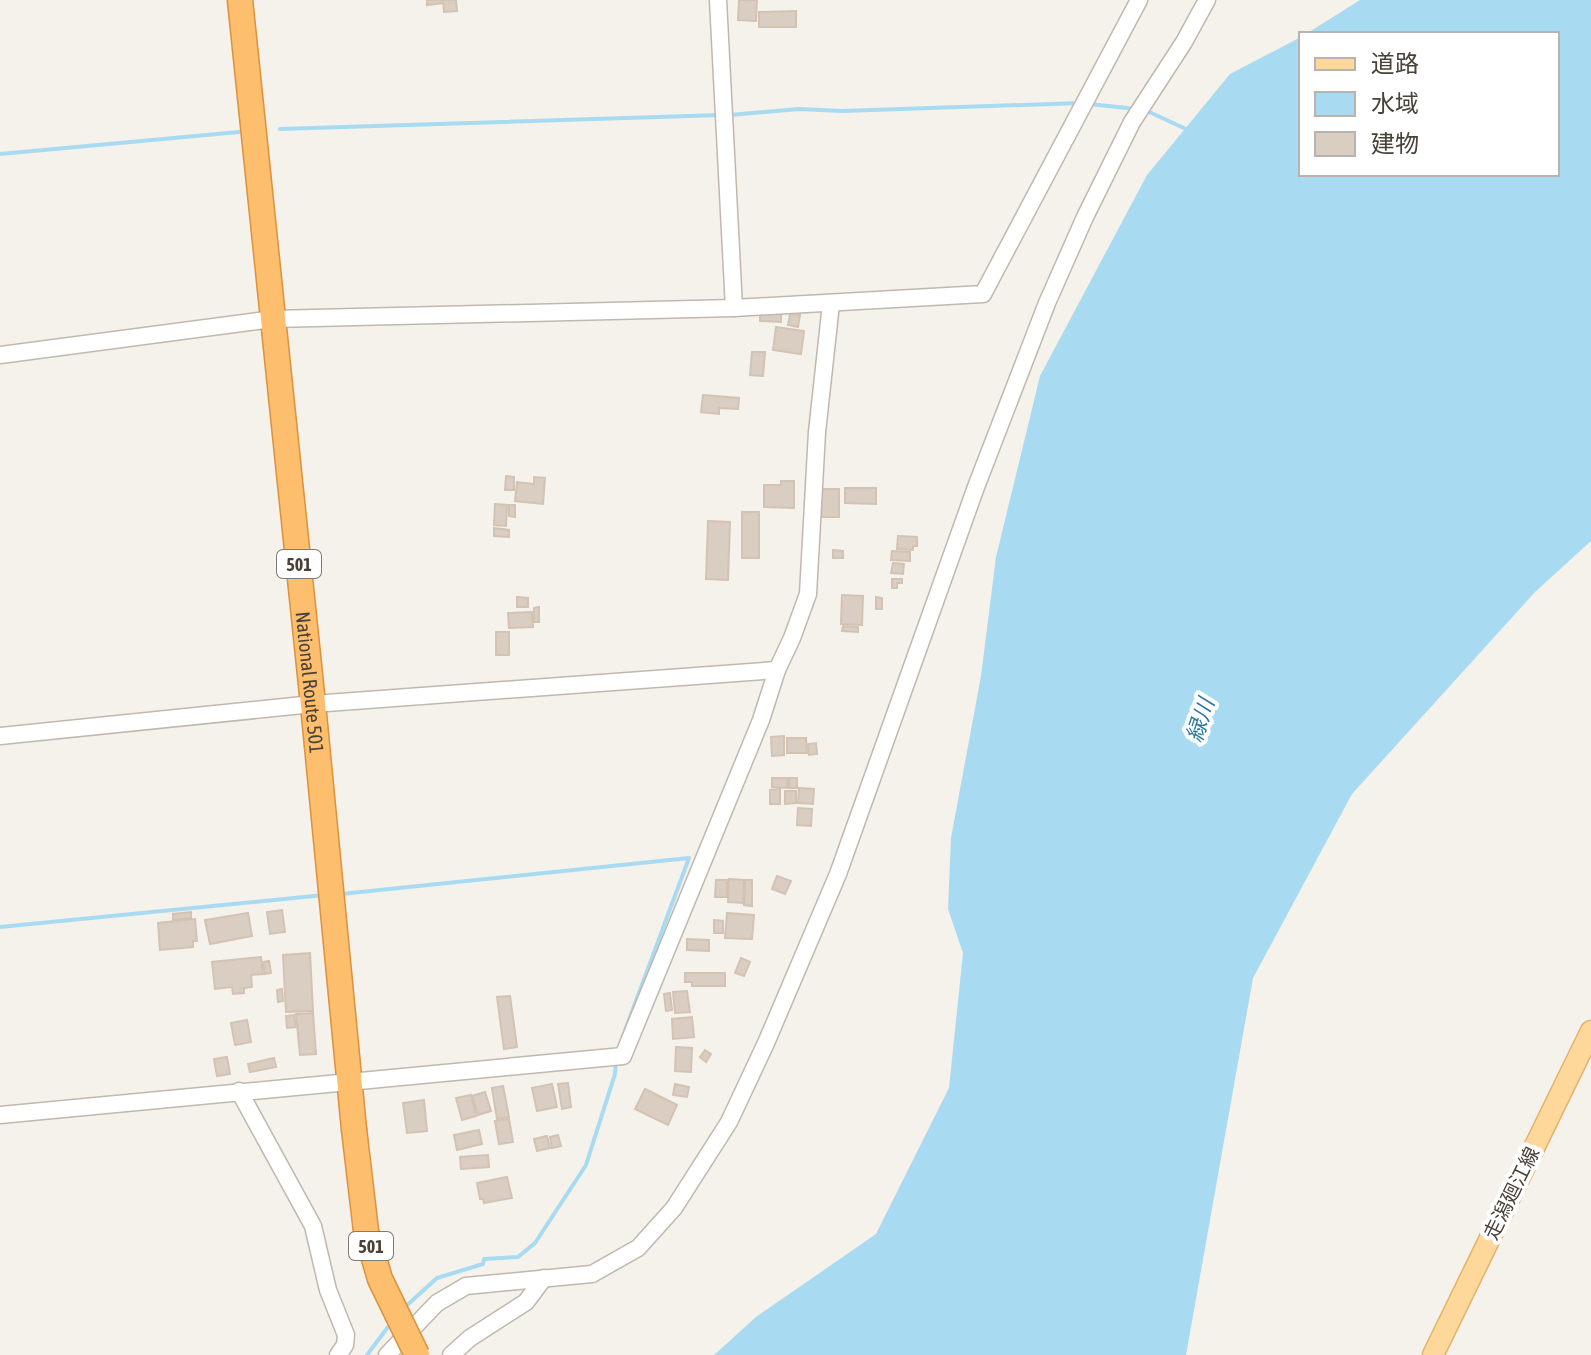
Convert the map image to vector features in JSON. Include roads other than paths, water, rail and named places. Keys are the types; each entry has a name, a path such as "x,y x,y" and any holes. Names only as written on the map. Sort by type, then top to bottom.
{"highway":[{"name":"National Route 501","path":"240,0 313,704 348,1082 366,1231 380,1279 417,1355"}],"main road":[{"name":"走潟廻江線","path":"1433,1355 1591,1031"}],"street":[{"path":"718,0 734,308"},
{"path":"0,355 273,319 734,308 983,294 1139,0"},
{"path":"387,1355 437,1303 466,1286 592,1274 638,1248 674,1208 729,1122 838,874 976,487 1047,303 1132,122 1184,42 1207,0"},
{"path":"0,1115 623,1056 761,720 777,670 808,594 817,432 831,304"},
{"path":"0,736 313,704 777,670"},
{"path":"239,1091 313,1226 328,1290 346,1335 345,1345 338,1355"},
{"path":"451,1355 470,1338 526,1302 544,1278"}],"water":[{"name":"緑川","path":"1360,0 1591,0 1591,541 1535,592 1352,794 1253,978 1186,1355 714,1355 756,1317 876,1234 949,1088 963,953 948,909 951,838 981,676 996,557 1040,376 1147,175 1230,74 1299,38 1299,176 1559,176 1559,32 1309,32"}],"waterway":[{"path":"730,115 799,109 842,111 1081,103"},
{"path":"1089,104 1136,109"},
{"path":"1145,110 1188,130"},
{"path":"280,129 721,115"},
{"path":"0,154 239,132"},
{"path":"341,894 689,858 623,1036"},
{"path":"0,927 324,895"},
{"path":"405,1307 437,1278 483,1264 484,1259 518,1257 535,1243 586,1165 615,1074 616,1060"},
{"path":"367,1355 391,1323"}]}
